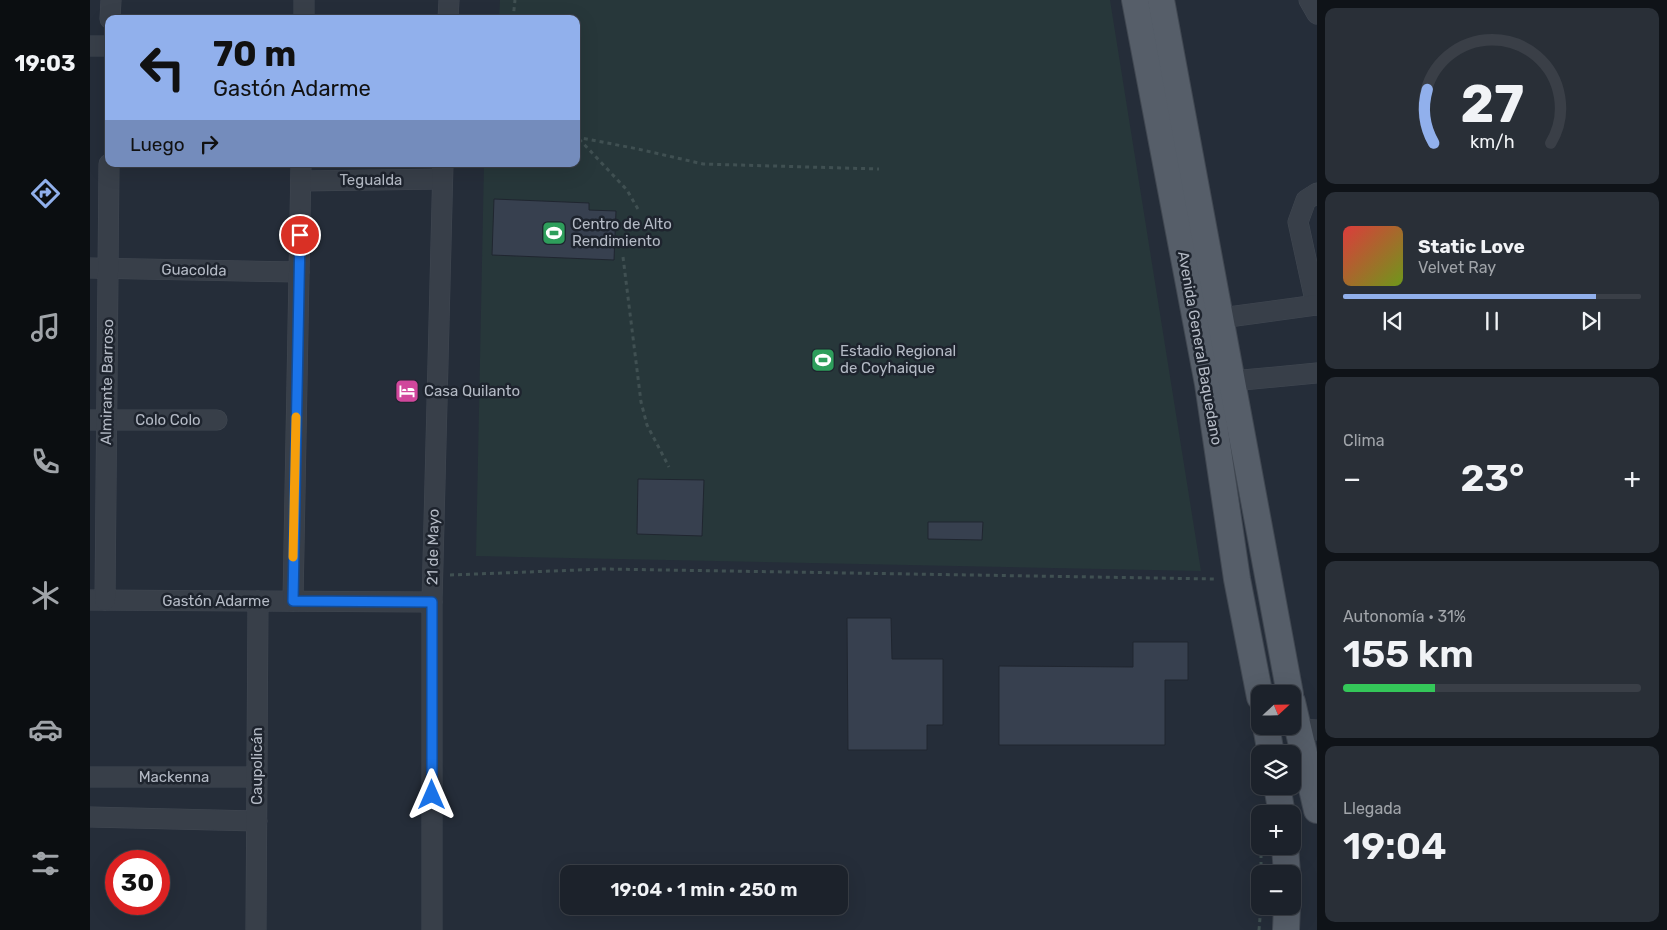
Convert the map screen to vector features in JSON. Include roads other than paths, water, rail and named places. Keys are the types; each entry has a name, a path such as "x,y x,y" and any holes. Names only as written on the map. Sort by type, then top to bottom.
{"main road":[{"name":"Avenida General Baquedano","path":"1135,0 1208,384 1237,579 1258,685"},
{"name":"Avenida General Baquedano","path":"1161,0 1288,685"},
{"path":"1301,718 1308,730 1317,810"},
{"path":"1286,930 1287,915"}],"street":[{"path":"110,15 111,0"},
{"path":"304,0 304,15"},
{"path":"448,15 449,0"},
{"path":"1309,0 1317,14"},
{"path":"90,46 105,46"},
{"name":"Almirante Barroso","path":"97,600 99,268 109,167"},
{"path":"293,601 301,172"},
{"name":"Tegualda","path":"301,172 443,172"},
{"name":"21 de Mayo","path":"432,930 432,576 443,172"},
{"path":"1221,318 1317,305 1298,222 1306,200 1317,193"},
{"name":"Guacolda","path":"99,268 299,272"},
{"path":"1232,382 1317,373"},
{"name":"Colo Colo","path":"98,420 217,420"},
{"name":"Gastón Adarme","path":"97,600 432,602"},
{"name":"Caupolicán","path":"256,930 258,601"},
{"name":"Mackenna","path":"90,777 257,777"},
{"path":"90,817 257,821"}],"place":[{"name":"Centro de Alto Rendimiento","path":"554,233"},
{"name":"Estadio Regional de Coyhaique","path":"823,360"},
{"name":"Casa Quilanto","path":"407,391"}]}
